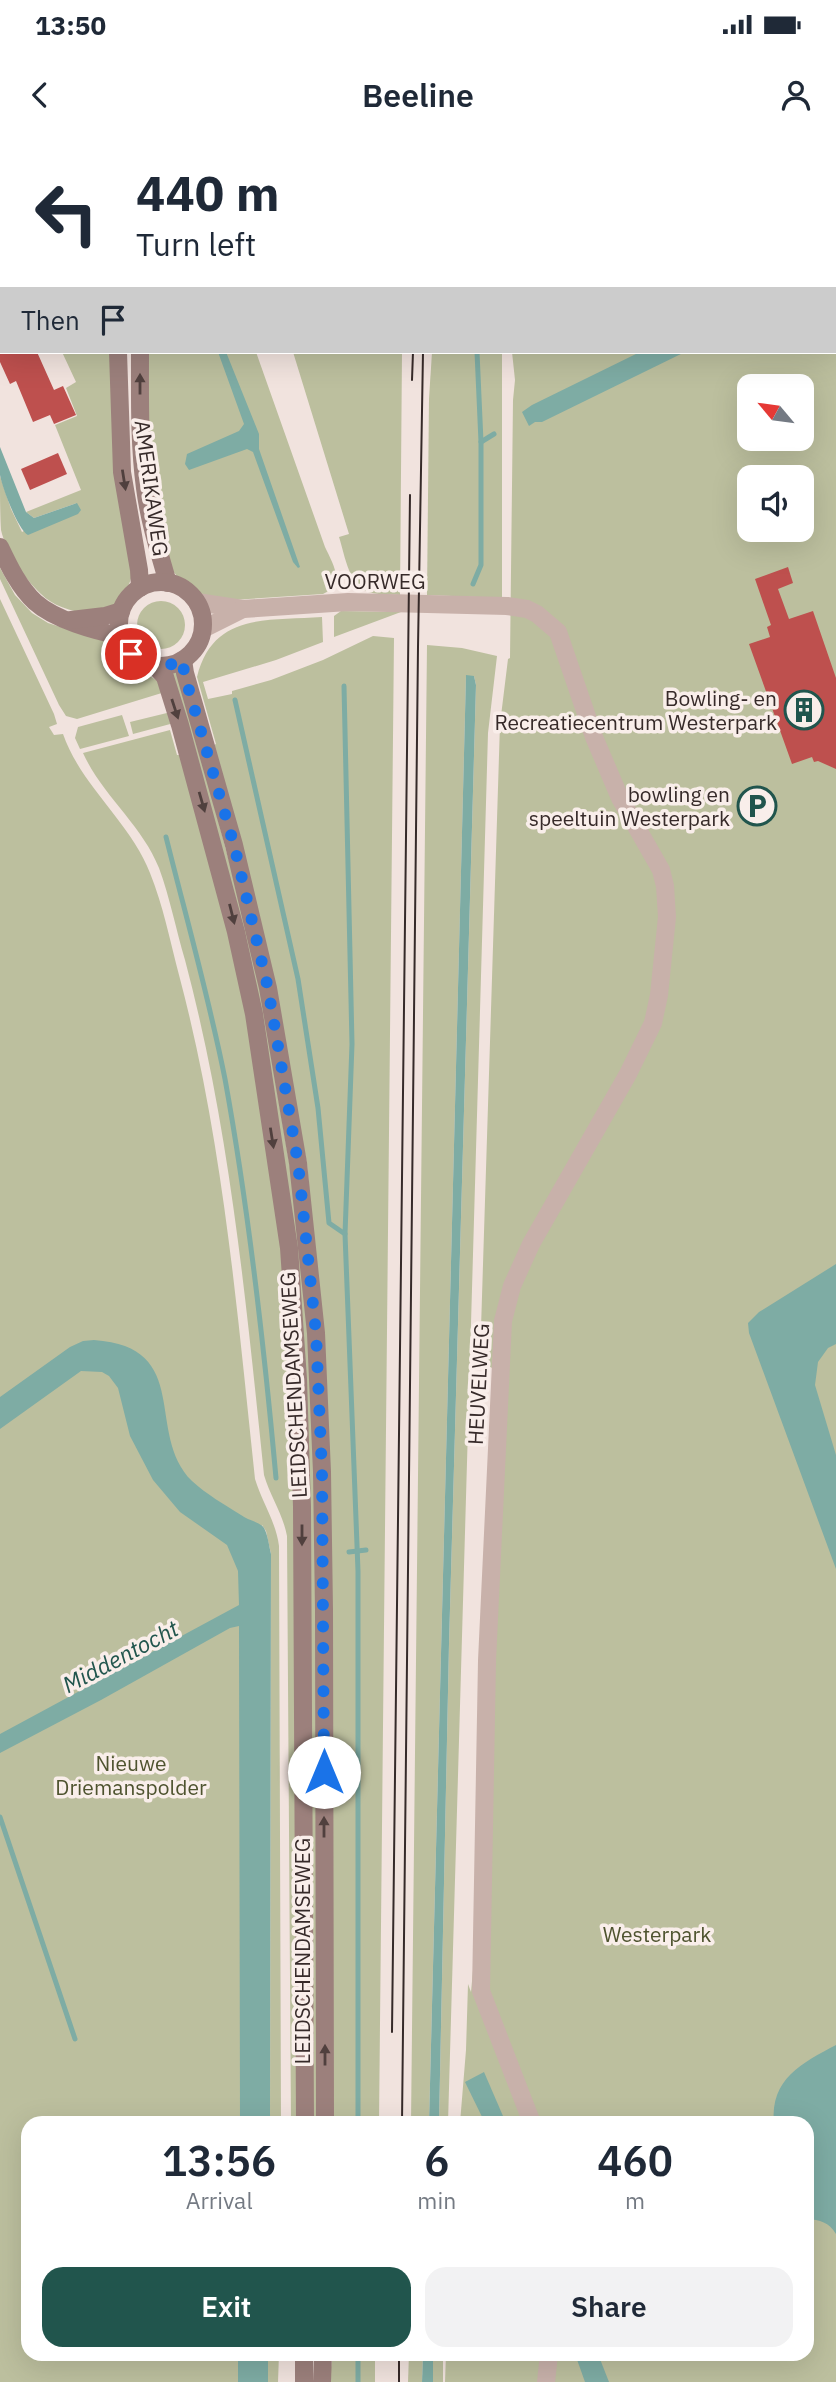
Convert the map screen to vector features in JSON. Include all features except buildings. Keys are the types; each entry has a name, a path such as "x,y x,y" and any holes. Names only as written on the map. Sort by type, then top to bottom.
{"main road":[{"name":"AMERIKAWEG","path":"118,354 122,472 140,588"},
{"name":"AMERIKAWEG","path":"140,354 139,417 145,488 157,547 168,583"},
{"path":"0,547 24,591 37,604 91,630 121,636"},
{"path":"153,583 168,583 184,590 197,602 203,620 202,629 197,646 183,660 155,666 136,658 127,649 119,624 121,611 128,598 140,588 153,583"},
{"path":"71,621 121,611"},
{"name":"LEIDSCHENDAMSEWEG","path":"183,660 184,673 234,845 268,988 298,1163 316,1333 324,1610 325,2116"},
{"name":"LEIDSCHENDAMSEWEG","path":"155,666 165,677 180,724 236,932 254,1014 289,1248 298,1379 302,1507 305,2116"},
{"path":"304,2361 304,2382"},
{"path":"322,2382 323,2361"}],"street":[{"name":"VOORWEG","path":"197,602 243,609 348,602 507,606"},
{"name":"HEUVELWEG","path":"507,606 527,609 537,614 558,632 599,749 620,798 661,870 667,917 659,995 653,1023 628,1074 531,1244 512,1286 503,1321 487,1661 481,1991 529,2116"},
{"name":"VOORWEG","path":"202,629 243,609"},
{"path":"546,2382 548,2361"}],"green space":[{"path":"63,354 114,354 133,571 120,600 103,611 94,612 65,608 41,594 17,565 1,530 0,476 22,532 77,503 34,518 26,512 81,490 55,425 77,416 66,388 76,382"},
{"path":"145,354 257,354 334,567 334,585 323,594 217,601 202,596 171,569 159,537 146,440"},
{"path":"294,354 402,354 400,595 375,594 358,585 349,570 339,537 349,534"},
{"path":"432,354 502,354 502,598 427,595"},
{"name":"Westerpark","path":"512,354 836,354 836,2382 445,2382 446,2361 814,2361 814,2116 461,2116 468,1984 471,1992 488,1810 496,1321 492,1368 480,1360 500,724 510,658 515,380"},
{"path":"0,568 15,595 32,613 48,623 107,642 129,662 156,680 165,692 77,719 66,716 0,579"},
{"name":"Nieuwe Driemanspolder","path":"0,599 54,714 57,724 49,727 54,735 63,734 82,771 131,838 150,873 163,910 207,1100 235,1289 255,1479 279,1546 281,2116 270,2116 271,1554 262,1525 262,2116 21,2116 21,2361 261,2361 261,2382 0,2382"},
{"path":"161,601 178,608 185,625 178,642 161,649 144,642 137,625 144,608"},
{"path":"341,611 401,612 334,637 334,616"},
{"path":"322,617 323,642 276,660 203,682 208,699 232,694 232,691 271,680 323,660 373,636 394,638 379,2116 330,2116 323,1355 307,1164 269,968 212,746 216,744 197,677 205,656 216,641 245,624"},
{"path":"427,645 462,648 497,656 488,733 448,2116 439,2116 449,1644 476,685 474,676 466,676 429,2116 411,2116"},
{"path":"178,671 254,954 299,1221 309,1326 316,1519 320,2116 312,2116 290,1214 170,673"},
{"path":"171,712 174,723 133,734 130,722"},
{"path":"122,715 129,736 80,749 75,738 78,727"},
{"path":"170,730 177,755 182,755 224,908 262,1094 281,1232 292,1362 301,2116 291,2116 287,1536 264,1475 235,1216 214,1087 185,960 163,879 152,852 100,783 83,753"},
{"path":"268,2361 279,2361 278,2382 268,2382"},
{"path":"332,2361 375,2361 375,2382 329,2382"},
{"path":"409,2361 423,2361 422,2382 408,2382"},
{"path":"433,2361 443,2361 443,2382 433,2382"}],"water":[{"path":"219,354 227,354 259,434 259,449 300,567 298,568 293,562 253,452 247,449 189,470 185,464 187,454 239,431 244,424"},
{"path":"636,354 681,354 529,426 522,412"},
{"path":"0,447 26,512 34,518 77,503 81,510 78,514 28,535 15,517 4,489 0,475"},
{"path":"466,675 474,676 476,685 449,1644 439,2116 429,2116"},
{"path":"836,1264 836,1344 828,1348 818,1362 815,1385 836,1455 836,1569 749,1333 748,1323 759,1312"},
{"path":"94,1340 125,1346 145,1358 156,1375 170,1440 178,1461 192,1481 203,1490 262,1526 268,1541 271,1554 270,2116 240,2116 239,1626 230,1628 0,1753 0,1734 239,1605 238,1571 227,1545 180,1512 153,1480 130,1436 118,1388 109,1376 102,1372 81,1371 0,1429 0,1397 70,1347 83,1341"},
{"path":"836,2045 836,2234 824,2222 814,2220 814,2116 774,2116 777,2095 783,2084 791,2074"},
{"path":"484,2072 503,2116 482,2116 465,2082"},
{"path":"238,2361 268,2361 268,2382 238,2382"},
{"path":"423,2361 433,2361 433,2382 422,2382"},
{"path":"578,2361 601,2361 609,2382 585,2382"}],"waterway":[{"path":"473,584 481,565 481,442 477,354"},
{"path":"481,442 494,434"},
{"path":"344,686 352,1044 345,1234 358,1571 358,2116"},
{"path":"235,700 298,979 318,1108 329,1223 345,1234"},
{"path":"166,837 212,1018 234,1129 255,1278 276,1478"},
{"path":"349,1552 366,1550"},
{"name":"Middentocht","path":"0,1817 75,2039"},
{"path":"358,2361 358,2382"}],"tram line":[{"path":"412,380 413,354"},
{"path":"402,2116 423,354"},
{"path":"392,2032 410,495"},
{"path":"399,2361 399,2382"}],"place":[{"name":"Bowling- en Recreatiecentrum Westerpark","path":"804,710"},
{"name":"bowling en speeltuin Westerpark","path":"757,806"}],"route":[{"path":"131,654 142,662 155,666 183,660 184,673 234,845 268,988 298,1163 316,1333 322,1472 324,1772"}]}
